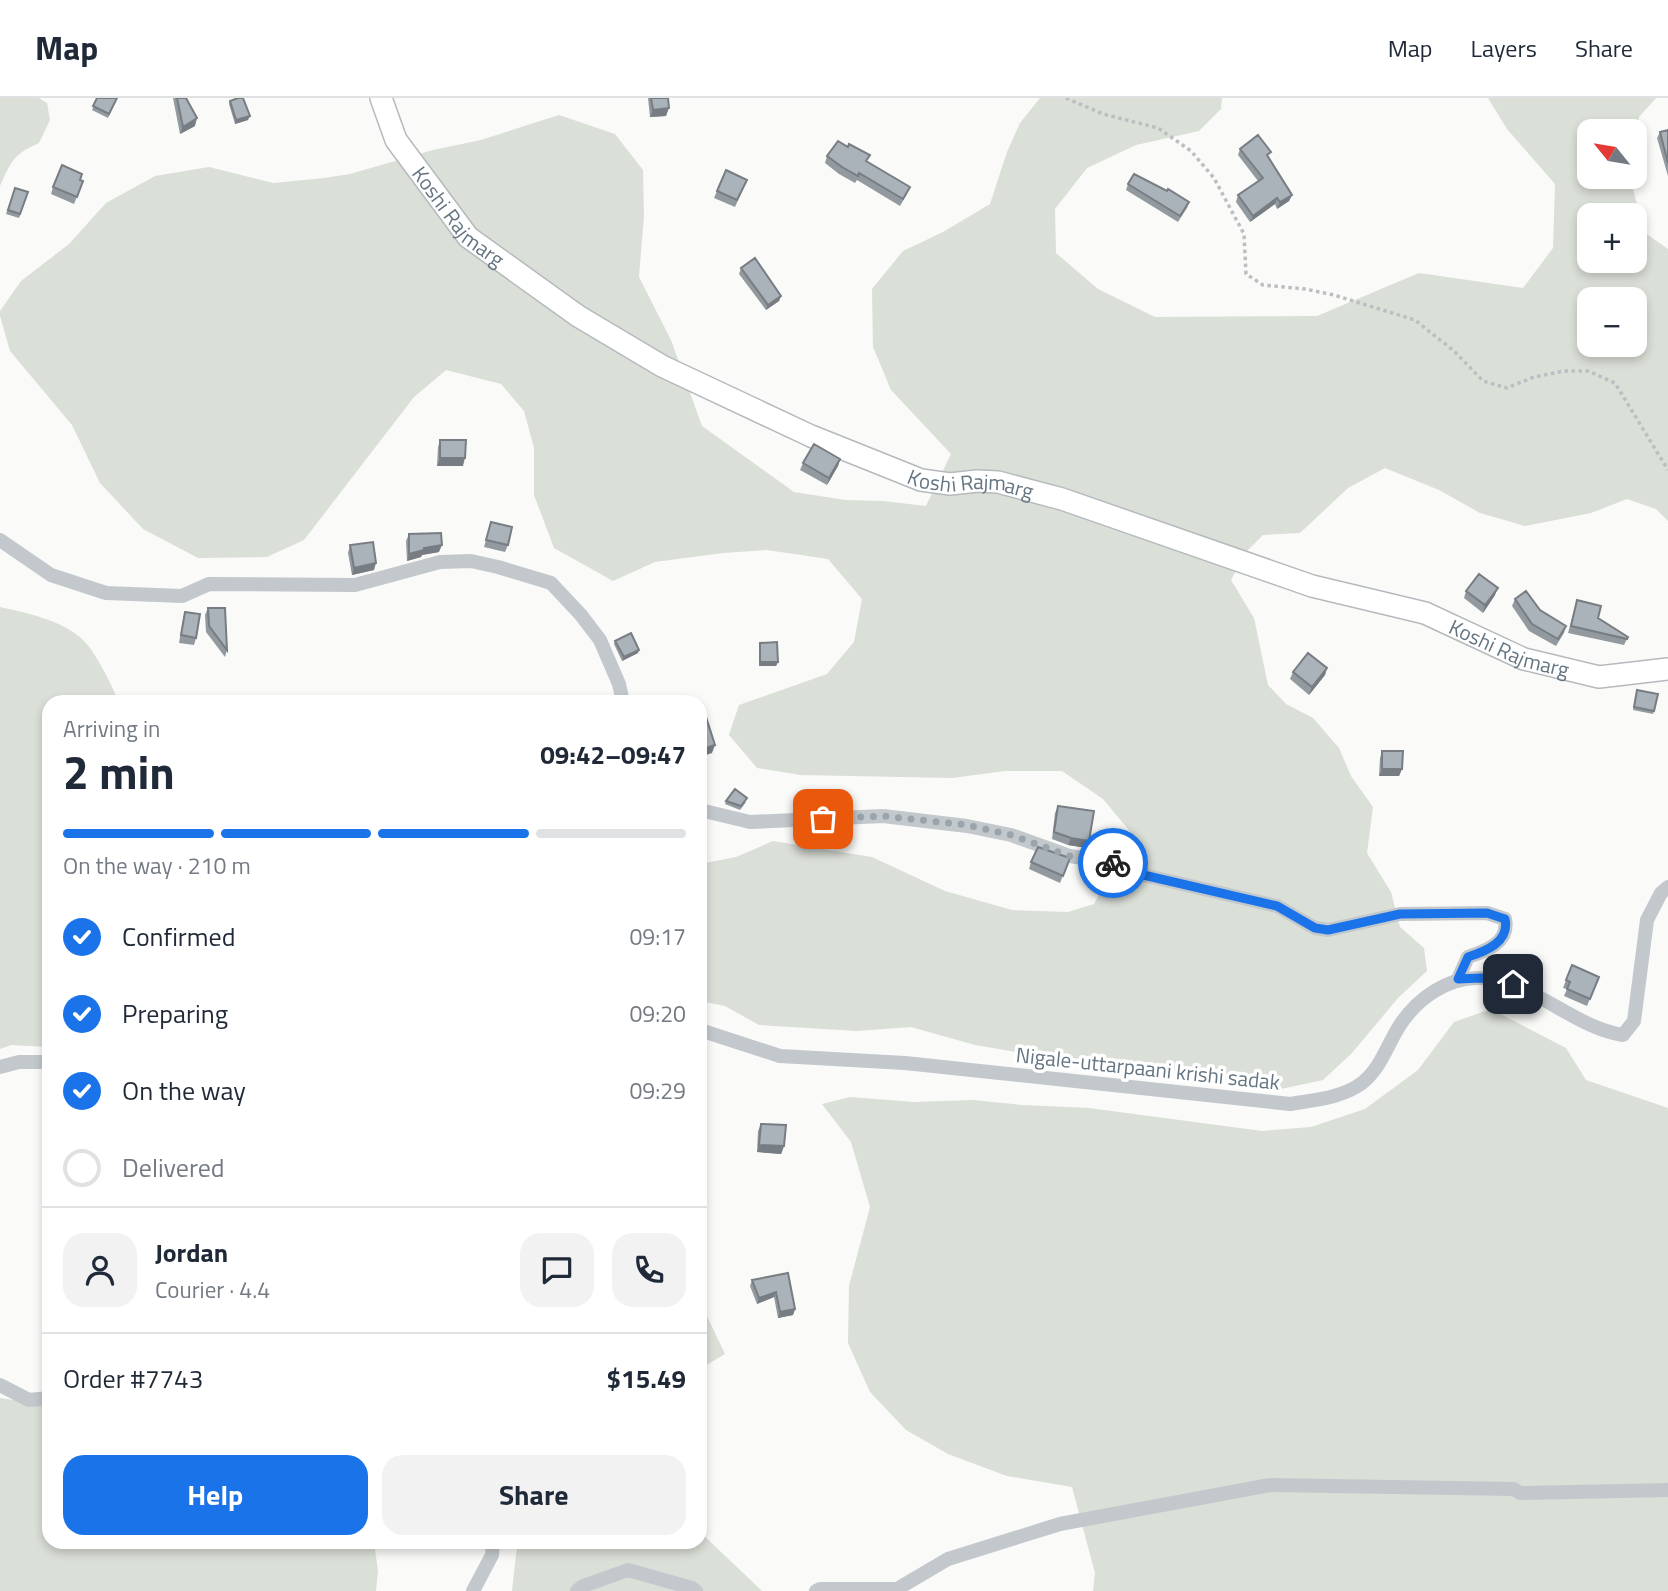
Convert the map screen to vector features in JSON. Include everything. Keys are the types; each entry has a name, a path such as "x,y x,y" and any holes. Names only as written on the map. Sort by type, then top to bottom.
{"main road":[{"name":"Koshi Rajmarg","path":"382,98 396,140 468,237 578,316 662,366 811,436 920,480 950,484 998,482 1062,499 1312,586 1425,613 1524,659 1599,677 1668,669"}],"street":[{"path":"0,540 51,575 106,593 182,596 209,584 355,585 440,562 471,561 498,567 551,583 600,640 621,695"},
{"path":"707,812 750,822 883,816 967,825 1011,835 1070,856 1114,863 1139,874 1277,906 1315,928 1328,930 1400,914 1487,913 1505,919 1507,926 1497,944 1468,957 1458,979 1481,978 1513,984 1604,1032 1623,1035 1634,1021 1647,920 1661,893 1668,887"},
{"name":"Nigale-uttarpaani krishi sadak","path":"707,1032 780,1056 905,1063 1290,1104 1336,1096 1361,1083 1379,1064 1401,1024 1420,1002 1439,988 1458,979"},
{"path":"0,1067 19,1062 42,1062"},
{"path":"0,1385 29,1400 42,1399"},
{"path":"816,1591 897,1589 948,1559 1060,1524 1270,1485 1514,1489 1521,1493 1668,1490"},
{"path":"473,1591 492,1555 492,1549"},
{"path":"577,1591 583,1586 628,1570 696,1591"}],"path":[{"path":"1066,98 1103,114 1158,128 1191,151 1214,178 1244,234 1246,274 1263,285 1334,295 1415,320 1454,351 1483,381 1507,388 1534,377 1564,372 1588,371 1615,383 1668,470"}],"shaded area":[{"path":"0,98 39,98 47,103 50,120 39,143 14,159 0,186"},
{"path":"1040,98 1222,98 1221,109 1199,131 1136,145 1087,168 1055,209 1056,253 1098,289 1155,317 1317,316 1419,273 1523,288 1553,248 1555,184 1507,129 1488,98 1656,98 1639,119 1577,119 1577,189 1633,189 1637,203 1577,203 1577,273 1647,273 1647,234 1668,249 1668,521 1656,509 1627,499 1591,513 1525,526 1480,513 1439,490 1385,468 1348,488 1300,533 1263,535 1247,551 1231,580 1254,618 1268,685 1286,704 1313,718 1339,748 1351,776 1373,807 1367,853 1391,892 1400,927 1424,948 1427,971 1398,998 1352,1053 1323,1080 1281,1089 1164,1068 1052,1058 975,1045 911,1027 857,1031 759,1025 725,1006 707,1002 707,863 736,857 773,841 872,857 945,891 1012,910 1068,912 1094,904 1132,834 1103,799 1062,771 1005,771 952,778 801,775 757,768 729,735 739,705 827,674 854,642 862,599 828,559 767,550 723,553 655,562 613,581 554,548 534,495 534,448 524,411 501,384 446,370 414,397 304,540 267,557 198,558 143,529 100,483 72,425 10,351 0,316 0,311 21,281 69,244 106,203 155,176 209,167 273,183 324,178 350,174 433,150 481,140 559,115 615,134 643,170 644,216 639,277 671,340 702,426 794,492 845,500 926,506 951,454 891,390 873,347 872,289 903,251 943,232 990,204 1007,152 1020,123"},
{"path":"0,607 54,622 74,632 98,660 116,695 42,695 42,1047 11,1045 0,1049"},
{"path":"1491,1009 1566,1048 1586,1080 1668,1108 1668,1591 1093,1591 1095,1573 1072,1487 1007,1476 948,1454 906,1430 870,1392 848,1343 849,1286 870,1207 851,1142 822,1104 850,1097 914,1102 973,1100 1089,1108 1262,1131 1311,1127 1365,1109 1418,1070 1454,1022"},
{"path":"707,1316 725,1354 707,1365"},
{"path":"0,1398 42,1404 42,1549 375,1549 378,1571 376,1591 0,1591"},
{"path":"707,1539 762,1591 512,1591 517,1549 707,1549"}],"building":[{"path":"97,98 117,98 109,114 93,106"},
{"path":"177,98 186,98 197,118 183,127"},
{"path":"243,98 250,116 236,120 230,101"},
{"path":"651,98 668,98 669,108 653,110"},
{"path":"1668,130 1668,163 1660,132"},
{"path":"1258,135 1271,152 1267,155 1292,195 1280,202 1277,198 1253,216 1238,195 1263,178 1240,149"},
{"path":"838,141 870,155 866,161 910,187 903,199 859,173 858,176 842,167 827,156"},
{"path":"62,165 82,174 80,180 83,181 77,197 53,187"},
{"path":"726,170 747,180 737,200 717,191"},
{"path":"1134,174 1189,202 1180,216 1128,184"},
{"path":"15,188 28,192 20,214 8,210"},
{"path":"755,258 781,296 768,305 741,268"},
{"path":"440,440 466,440 465,458 440,458"},
{"path":"814,444 840,459 829,478 803,463"},
{"path":"491,522 512,527 508,545 486,540"},
{"path":"441,533 442,545 409,554 409,534"},
{"path":"373,542 376,563 354,568 350,545"},
{"path":"1479,574 1498,588 1485,605 1466,591"},
{"path":"1526,591 1540,610 1566,626 1558,639 1532,624 1515,599"},
{"path":"1577,600 1601,606 1598,618 1628,637 1627,639 1571,626"},
{"path":"208,608 225,608 227,650 209,626"},
{"path":"185,612 200,614 196,638 181,635"},
{"path":"631,633 639,650 624,657 615,641"},
{"path":"777,642 778,662 760,662 760,643"},
{"path":"1308,653 1327,668 1312,687 1293,672"},
{"path":"1637,690 1658,694 1654,711 1634,707"},
{"path":"707,720 715,745 707,748"},
{"path":"1382,751 1403,751 1402,769 1382,769"},
{"path":"735,789 747,798 741,806 726,801"},
{"path":"1058,806 1094,811 1089,841 1054,832"},
{"path":"1038,847 1070,858 1063,876 1031,862"},
{"path":"1572,965 1599,977 1590,999 1567,989 1570,982 1566,980"},
{"path":"761,1124 786,1125 784,1146 759,1145"},
{"path":"788,1273 795,1309 780,1312 776,1292 759,1298 752,1280"}],"way so far":[{"path":"823,819 883,816 967,825 1011,835 1070,856 1113,863"}],"route":[{"path":"1113,863 1139,874 1277,906 1315,928 1328,930 1400,914 1487,913 1499,916 1505,919 1507,926 1497,944 1468,957 1458,979 1481,978 1513,984"}]}
